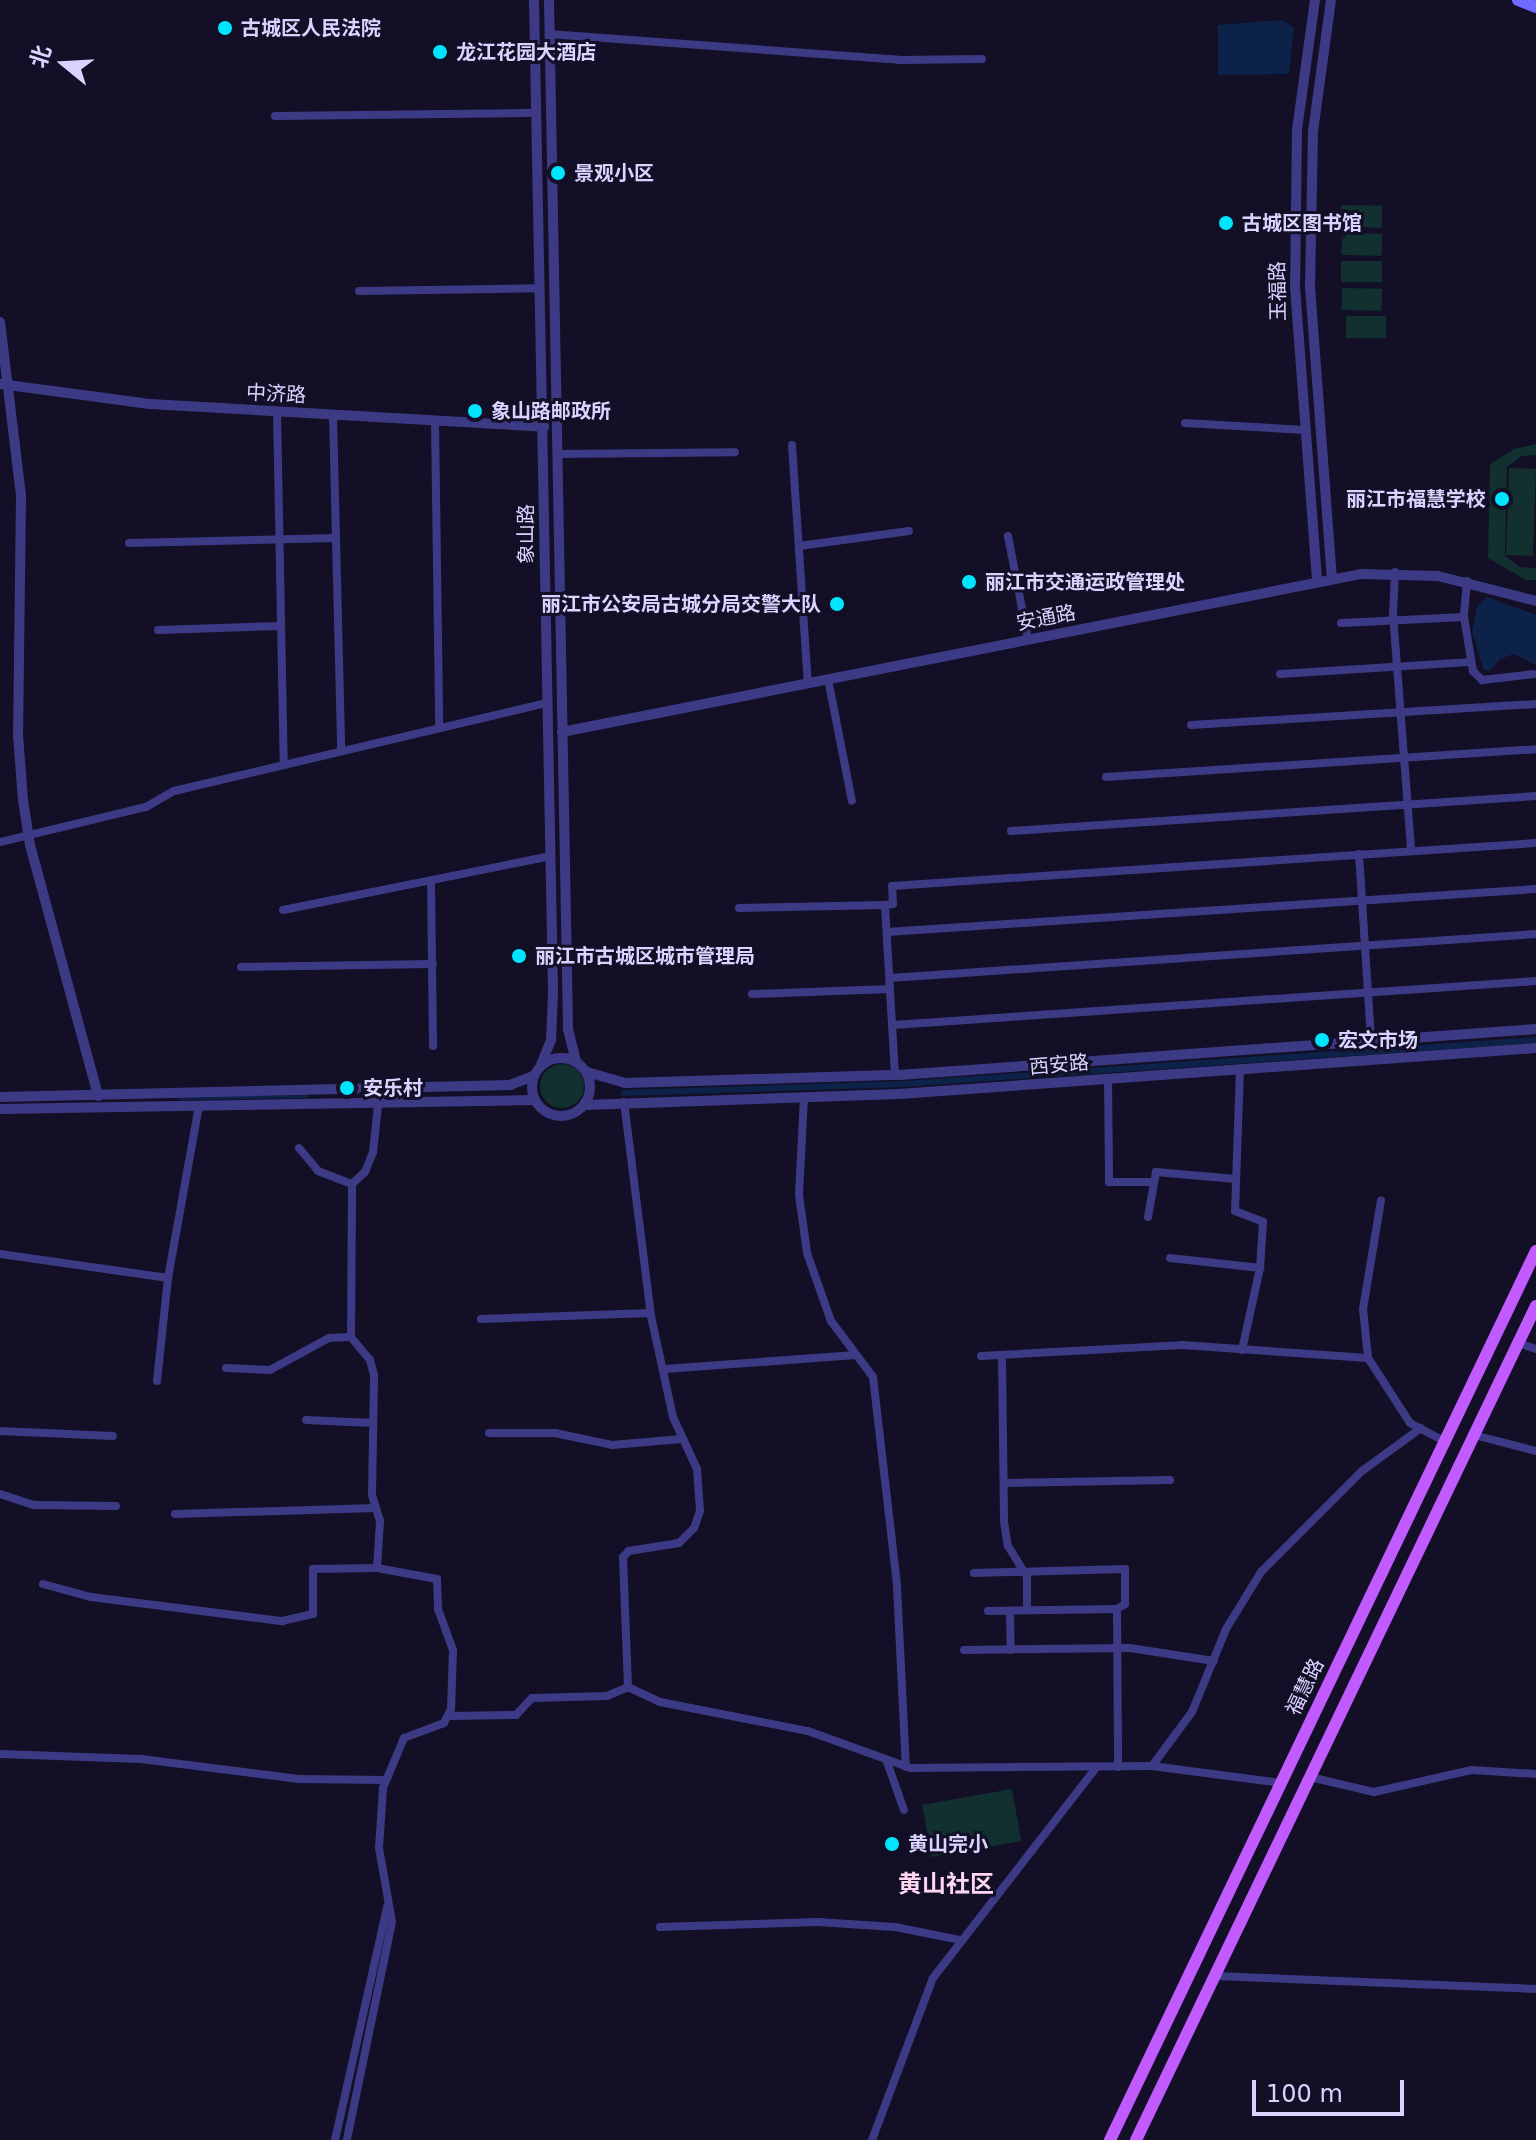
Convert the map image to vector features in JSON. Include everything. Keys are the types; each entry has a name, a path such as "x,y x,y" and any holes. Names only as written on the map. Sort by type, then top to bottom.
{"main road":[{"path":"1518,0 1536,7"},
{"name":"福慧路","path":"1110,2140 1536,1251"},
{"path":"1136,2140 1536,1306"}],"street":[{"name":"象山路","path":"534,0 544,427 552,1033 541,1065"},
{"name":"象山路","path":"549,0 568,1029 576,1061"},
{"name":"玉福路","path":"1315,0 1296,159 1295,287 1317,582"},
{"name":"玉福路","path":"1331,0 1313,131 1310,287 1332,579"},
{"path":"549,34 899,60 982,59"},
{"path":"275,116 537,113"},
{"path":"359,291 540,288"},
{"path":"0,322 2,385"},
{"path":"0,367 21,495 18,735 28,835 98,1096"},
{"name":"中济路","path":"2,385 126,402 544,427"},
{"path":"277,412 284,763"},
{"path":"333,415 341,749"},
{"path":"435,422 439,727"},
{"path":"1185,423 1305,430"},
{"path":"792,445 808,683"},
{"path":"557,454 735,452"},
{"path":"799,546 909,531"},
{"path":"1008,536 1028,640"},
{"path":"129,543 335,538"},
{"path":"1395,572 1393,621 1411,850"},
{"name":"安通路","path":"562,732 1332,579 1395,572 1467,581 1536,601"},
{"path":"1467,581 1464,617 1469,662 1482,680 1534,674"},
{"path":"1341,623 1464,617"},
{"path":"158,630 280,626"},
{"path":"1280,674 1469,662"},
{"path":"828,679 852,801"},
{"path":"0,842 146,807 174,791 284,763 547,703"},
{"path":"1191,725 1536,704"},
{"path":"1106,777 1536,749"},
{"path":"1011,831 1536,796"},
{"path":"739,908 893,904 892,886 1536,843"},
{"path":"1359,854 1371,1041"},
{"path":"283,910 550,856"},
{"path":"431,881 433,1046"},
{"path":"887,932 1536,889"},
{"path":"885,905 895,1075"},
{"path":"890,978 1536,934"},
{"path":"241,967 433,964"},
{"path":"893,1025 1536,981"},
{"path":"752,994 890,989"},
{"name":"西安路","path":"587,1072 625,1083 895,1075 1536,1029"},
{"name":"西安路","path":"585,1105 804,1098 1536,1048"},
{"path":"0,1097 516,1085 534,1076 541,1065 557,1057 576,1061 587,1072 591,1085 585,1105 560,1116 548,1113 535,1100 534,1076"},
{"path":"1240,1069 1235,1211 1263,1222 1260,1268 1242,1350"},
{"path":"1108,1079 1109,1182 1152,1182"},
{"path":"377,1568 380,1521 376,1508 373,1365 351,1337 352,1184 369,1164 381,1100 380,1088"},
{"path":"804,1098 799,1195 807,1253 831,1321 873,1377 897,1586 906,1767"},
{"path":"0,1109 381,1100 535,1100"},
{"path":"624,1102 650,1313 665,1369 673,1417 697,1472 700,1511 694,1528 674,1547 629,1551 623,1557 628,1687"},
{"path":"157,1381 168,1278 199,1105"},
{"path":"299,1148 318,1171 352,1184"},
{"path":"1148,1217 1152,1182 1161,1170 1236,1179"},
{"path":"1381,1200 1363,1309 1368,1358 1410,1423 1445,1442"},
{"path":"0,1254 168,1278"},
{"path":"1170,1258 1260,1268"},
{"path":"481,1319 650,1313"},
{"path":"226,1368 270,1370 329,1338 351,1337"},
{"path":"1518,1343 1536,1349"},
{"path":"981,1356 1182,1345 1368,1358"},
{"path":"665,1369 855,1355"},
{"path":"1002,1355 1008,1546 1024,1571 1027,1610"},
{"path":"306,1420 373,1423"},
{"path":"1152,1766 1192,1712 1242,1599 1274,1556 1362,1471 1421,1428"},
{"path":"0,1431 113,1436"},
{"path":"489,1433 555,1433 612,1445 682,1439"},
{"path":"1474,1435 1536,1451"},
{"path":"1004,1483 1170,1480"},
{"path":"0,1494 34,1505 116,1506"},
{"path":"175,1514 376,1508"},
{"path":"43,1584 91,1597 295,1620 308,1619 315,1610 313,1569 377,1568 437,1579 438,1609 453,1650 450,1716"},
{"path":"974,1573 1125,1569 1125,1604 1117,1609 988,1611"},
{"path":"1117,1609 1118,1767"},
{"path":"1010,1611 1011,1650"},
{"path":"964,1650 1118,1649 1214,1661"},
{"path":"347,2140 392,1922 379,1848 385,1780 404,1738 450,1716 516,1715 532,1698 607,1696 628,1687 660,1702 808,1731 906,1767 1152,1766 1281,1783"},
{"path":"0,1754 141,1759 299,1779 385,1780"},
{"path":"886,1759 904,1810"},
{"path":"872,2140 916,2015 960,1940 1096,1768"},
{"path":"1310,1777 1374,1792 1472,1770 1536,1774"},
{"path":"335,2140 387,1907"},
{"path":"660,1927 818,1922 911,1929 960,1940"},
{"path":"1215,1976 1536,1989"}],"green space":[{"path":"1341,205 1382,206 1382,228 1341,227"},
{"path":"1342,233 1382,234 1382,256 1342,255"},
{"path":"1341,261 1382,261 1382,282 1341,282"},
{"path":"1342,288 1382,289 1382,311 1342,310"},
{"path":"1346,316 1386,316 1386,338 1346,338"},
{"path":"1536,444 1536,455 1522,456 1507,467 1505,556 1520,567 1536,568 1536,580 1526,580 1488,558 1490,464 1514,449"},
{"path":"1509,468 1536,469 1533,556 1506,555"},
{"path":"562,1064 577,1071 584,1086 577,1101 562,1108 547,1101 540,1086 547,1071"},
{"path":"1012,1789 1021,1841 932,1857 922,1805"}],"water":[{"path":"1282,20 1294,28 1289,74 1218,75 1218,25"},
{"path":"1487,597 1536,615 1536,665 1514,654 1500,659 1490,671 1484,670 1472,632 1477,607"},
{"path":"1536,1037 1536,1043 904,1087 622,1096 622,1090 903,1081"}],"waterway":[{"path":"180,1098 306,1096"}],"place":[{"name":"古城区人民法院","path":"225,28"},
{"name":"龙江花园大酒店","path":"440,52"},
{"name":"景观小区","path":"558,173"},
{"name":"古城区图书馆","path":"1226,223"},
{"name":"象山路邮政所","path":"475,411"},
{"name":"丽江市福慧学校","path":"1502,499"},
{"name":"丽江市交通运政管理处","path":"969,582"},
{"name":"丽江市公安局古城分局交警大队","path":"837,604"},
{"name":"丽江市古城区城市管理局","path":"519,956"},
{"name":"宏文市场","path":"1322,1040"},
{"name":"安乐村","path":"347,1088"},
{"name":"黄山完小","path":"892,1844"}],"district":[{"name":"黄山社区","path":"946,1885"}]}
